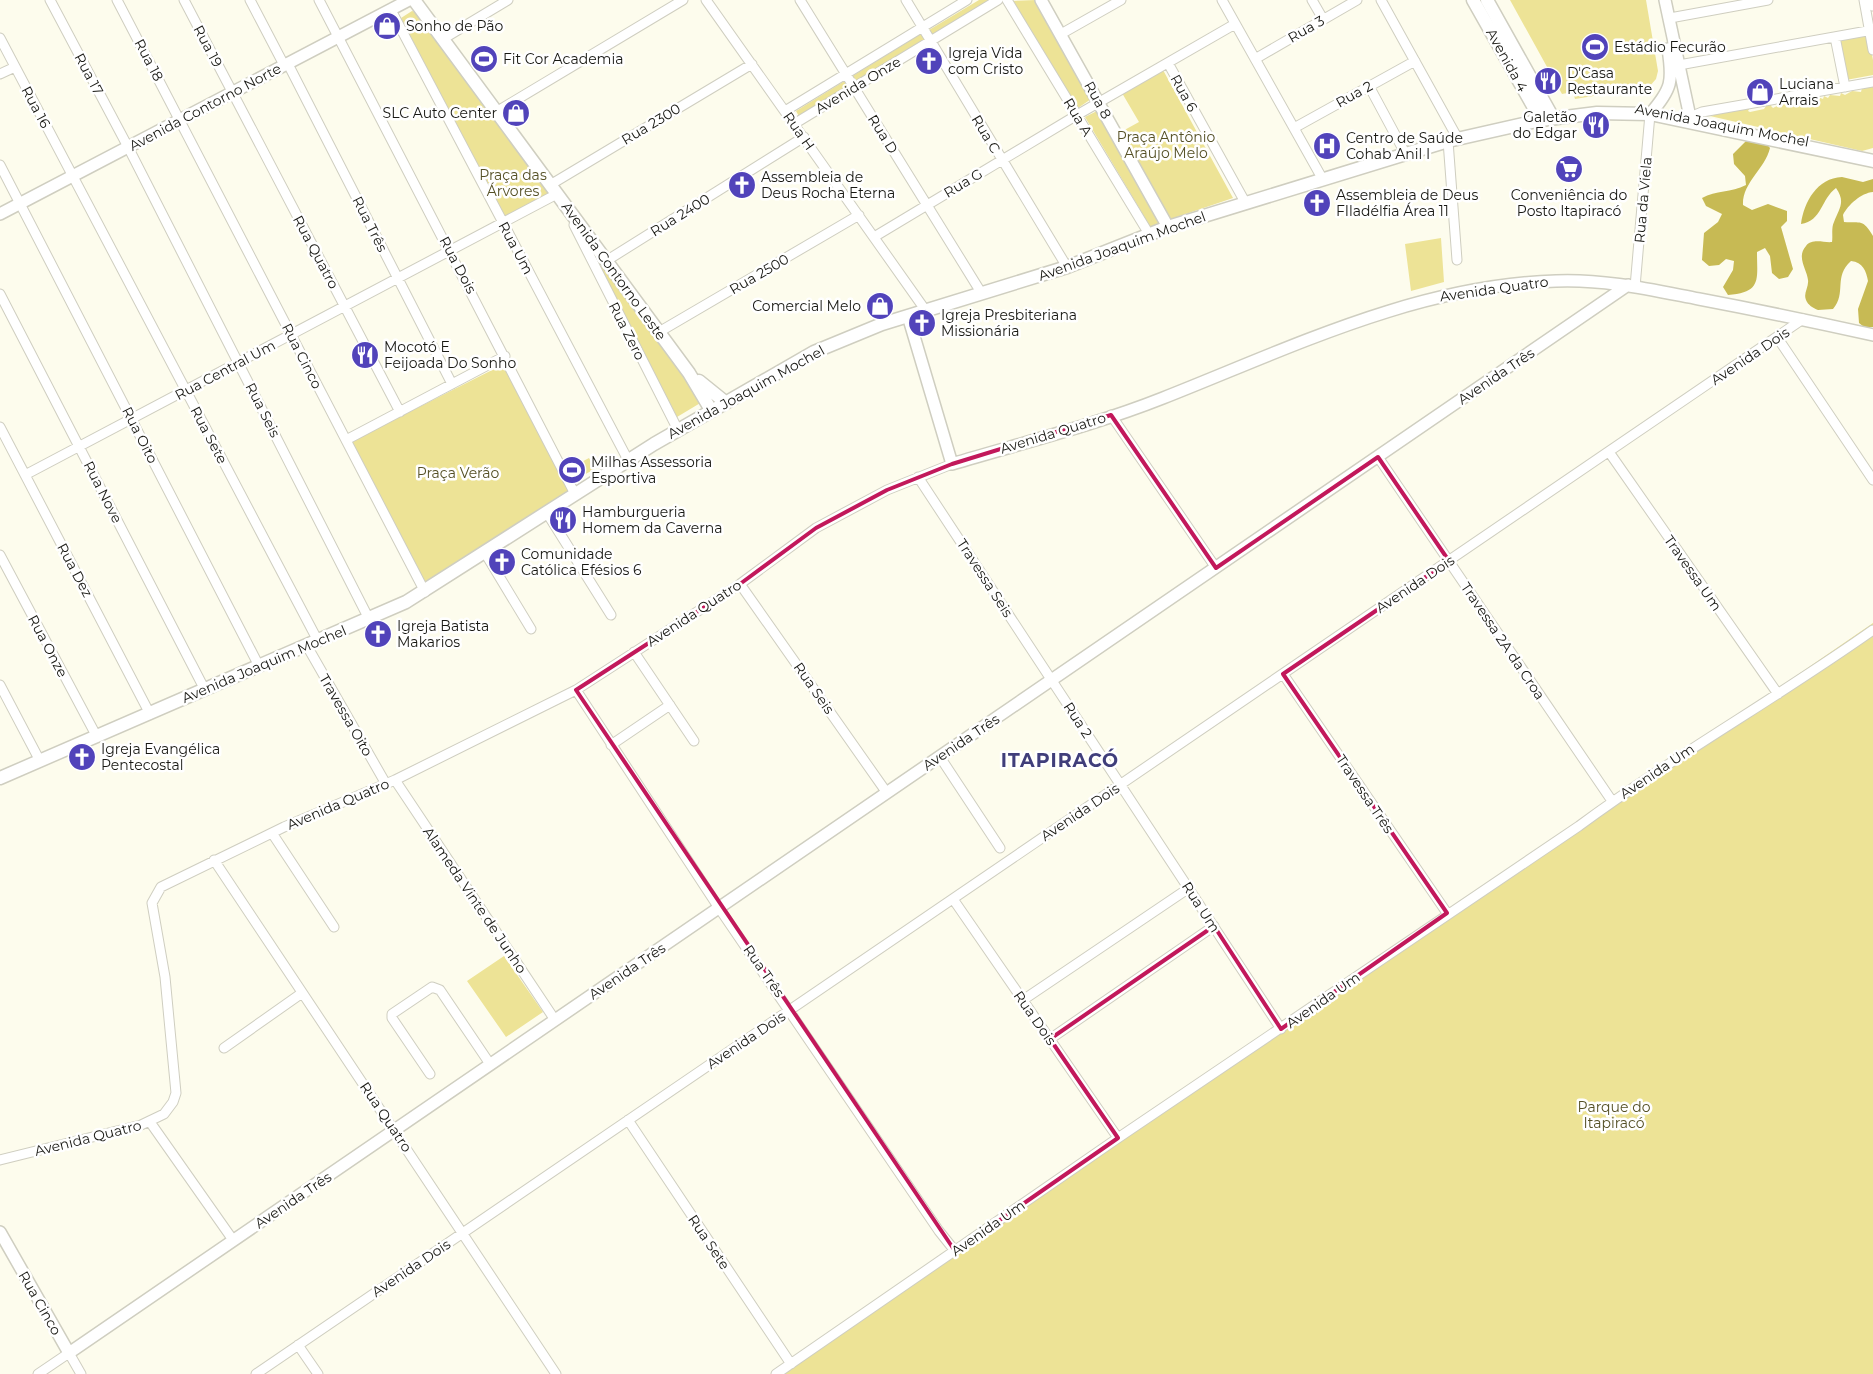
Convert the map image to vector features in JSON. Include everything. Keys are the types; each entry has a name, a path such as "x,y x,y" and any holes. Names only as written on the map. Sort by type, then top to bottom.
{"main road":[{"name":"Avenida Contorno Leste","path":"414,0 689,373 711,410"},
{"name":"Avenida 4","path":"1473,0 1493,24 1548,118"},
{"name":"Avenida 4","path":"1487,0 1493,24"},
{"name":"Avenida Joaquim Mochel","path":"0,778 369,619 425,592 628,460 711,410 814,352 850,336 908,316 1067,267 1168,227 1406,153 1548,118 1612,112 1652,111 1872,156"},
{"name":"Avenida Contorno Leste","path":"689,373 725,402"}],"street":[{"name":"Rua 17","path":"50,0 128,147"},
{"name":"Rua 18","path":"117,0 180,120"},
{"name":"Rua 19","path":"184,0 232,93"},
{"name":"Rua Três","path":"250,0 286,65 452,384"},
{"name":"Rua Dois","path":"318,0 506,356 575,494"},
{"name":"Avenida Contorno Norte","path":"0,214 410,0"},
{"path":"442,39 508,0"},
{"path":"496,112 683,0"},
{"name":"Rua H","path":"706,0 926,310"},
{"name":"Rua D","path":"800,0 982,294"},
{"name":"Rua C","path":"906,0 1067,267"},
{"name":"Avenida Onze","path":"785,111 967,0"},
{"name":"Avenida Onze","path":"794,124 998,0"},
{"name":"Rua A","path":"1007,0 1149,234"},
{"name":"Rua 8","path":"1041,0 1168,227"},
{"path":"1060,34 1121,0"},
{"path":"1222,0 1322,178"},
{"path":"1312,0 1323,20"},
{"name":"Rua 3","path":"1255,59 1358,0"},
{"path":"1381,0 1415,61 1453,140 1457,260"},
{"path":"1663,0 1670,18 1689,119 1702,112 1873,82"},
{"path":"1652,111 1666,95 1671,82 1672,70 1663,0"},
{"path":"1670,18 1768,0"},
{"path":"1864,0 1871,28 1873,50"},
{"path":"1872,0 1873,6"},
{"name":"Rua Um","path":"391,10 628,460"},
{"name":"Rua G","path":"874,237 1099,102 1235,24"},
{"path":"1679,65 1835,37 1871,28"},
{"path":"1835,37 1845,87"},
{"name":"Rua 16","path":"0,38 72,176"},
{"name":"Rua 2","path":"1294,128 1415,61"},
{"name":"Rua 6","path":"1168,63 1245,202"},
{"name":"Rua 2300","path":"557,194 752,64"},
{"path":"0,74 15,66"},
{"path":"1369,86 1406,153"},
{"name":"Rua Quatro","path":"232,93 400,412"},
{"name":"Rua da Viela","path":"1632,286 1652,111"},
{"name":"Rua Cinco","path":"180,120 425,592"},
{"name":"Rua 2400","path":"606,261 804,137"},
{"name":"Rua Seis","path":"128,147 369,619"},
{"name":"Rua Oito","path":"0,165 259,666"},
{"name":"Rua Sete","path":"72,176 186,390 313,643"},
{"name":"Rua Central Um","path":"26,476 557,194"},
{"name":"Rua Zero","path":"557,194 678,430"},
{"name":"Rua 2500","path":"659,332 859,215"},
{"name":"Avenida Quatro","path":"0,1160 150,1122 169,1108 176,1093 165,976 152,903 162,887 272,833 395,780 576,690 740,584 816,528 887,490 952,464 1161,399 1295,344 1431,298 1472,289 1556,281 1604,282 1632,286"},
{"path":"1632,286 1803,319"},
{"name":"Avenida Três","path":"38,1374 1378,457 1632,286"},
{"name":"Rua Nove","path":"0,294 205,690"},
{"path":"908,316 952,464"},
{"name":"Avenida Dois","path":"256,1374 1803,319 1873,335"},
{"path":"1777,337 1873,480"},
{"path":"346,440 506,356"},
{"path":"1110,415 1216,568"},
{"name":"Rua Dez","path":"0,427 150,714"},
{"name":"Travessa Um","path":"1609,452 1778,694"},
{"name":"Travessa 2A da Croa","path":"1378,457 1612,801"},
{"name":"Travessa Seis","path":"918,477 1052,680"},
{"path":"547,513 611,615"},
{"path":"485,553 531,629"},
{"name":"Rua Onze","path":"0,555 97,736"},
{"name":"Rua Seis","path":"740,584 887,793"},
{"name":"Avenida Um","path":"776,1374 1648,776 1778,694 1873,630"},
{"name":"Travessa Oito","path":"313,643 386,784"},
{"path":"634,652 694,741"},
{"name":"Travessa Três","path":"1283,674 1448,913"},
{"name":"Rua 2","path":"1052,680 1121,785"},
{"path":"0,685 40,761"},
{"name":"Rua Três","path":"576,690 720,908 791,1010 939,1231 955,1251"},
{"path":"611,745 670,705"},
{"path":"940,757 1000,848"},
{"name":"Alameda Vinte de Junho","path":"395,780 555,1020"},
{"name":"Rua Um","path":"1121,785 1214,926 1250,987 1281,1028"},
{"path":"272,833 334,927"},
{"name":"Rua Quatro","path":"214,860 556,1374"},
{"path":"1023,1000 1189,888"},
{"name":"Rua Dois","path":"953,899 1118,1138"},
{"path":"1050,1039 1214,926"},
{"path":"430,1074 392,1018 394,1012 432,987 440,990 490,1064"},
{"path":"224,1048 302,992"},
{"name":"Rua Sete","path":"628,1120 791,1364"},
{"path":"150,1122 233,1240"},
{"name":"Rua Cinco","path":"0,1232 81,1374"},
{"path":"298,1345 318,1374"}],"highlighted area":[{"path":"1111,415 1216,568 1378,457 1449,561 1283,674 1447,913 1281,1029 1214,926 1050,1039 1118,1138 955,1251 576,690 740,584 816,528 887,490 952,464"}],"green space":[{"path":"979,0 992,0 932,35 929,30"},
{"path":"1036,0 1091,99 1078,108 1012,1"},
{"name":"Estádio Fecurão","path":"1510,0 1646,0 1658,71 1656,79 1649,87 1575,99 1573,92 1562,94"},
{"name":"Praça das Árvores","path":"412,11 419,13 550,193 507,218 502,214 401,18"},
{"path":"922,33 926,41 800,118 796,111"},
{"path":"1868,33 1873,60 1873,75 1846,80 1839,38"},
{"name":"Praça Antônio Araújo Melo","path":"1163,70 1233,198 1168,220 1119,133 1139,122 1122,93"},
{"path":"1873,85 1873,148 1862,151 1710,116 1751,106 1748,111 1750,112 1764,109 1766,106 1764,104 1773,102 1771,106 1773,108 1779,105 1782,106 1784,103 1781,101 1789,99 1788,103 1791,104 1798,101 1811,101 1813,98 1817,100 1818,97 1823,99 1824,96 1828,98 1830,95 1840,96 1841,93 1845,95 1852,91 1861,92 1862,88 1859,87"},
{"path":"1097,111 1161,223 1151,228 1085,117"},
{"path":"1441,238 1444,282 1411,291 1405,244"},
{"path":"606,265 702,402 677,417 600,267"},
{"name":"Praça Verão","path":"504,364 570,493 425,586 350,442"},
{"path":"589,458 595,469 574,480 568,469"},
{"name":"Parque do Itapiracó","path":"1873,623 1873,1374 781,1374"},
{"path":"504,956 543,1012 506,1037 467,981"}],"shaded area":[{"path":"1755,139 1764,141 1770,148 1764,163 1746,190 1743,205 1752,210 1768,204 1787,211 1787,221 1781,227 1793,269 1788,277 1779,279 1772,273 1770,256 1765,248 1757,252 1757,277 1752,287 1747,291 1728,295 1723,287 1733,270 1734,261 1726,259 1719,265 1709,266 1702,260 1704,233 1718,222 1722,214 1706,206 1702,198 1746,185 1745,176 1734,164 1733,154 1746,141"},
{"path":"1842,177 1863,182 1873,179 1873,192 1855,200 1843,215 1844,222 1864,224 1873,236 1873,327 1864,327 1859,323 1858,309 1868,281 1865,271 1858,263 1851,261 1846,267 1841,279 1839,297 1833,309 1818,310 1809,305 1805,297 1808,280 1802,259 1803,250 1811,242 1832,242 1833,224 1841,197 1836,188 1813,219 1801,224 1805,208 1813,193 1819,187 1833,178"}],"place":[{"name":"Sonho de Pão","path":"387,26"},
{"name":"Estádio Fecurão","path":"1595,47"},
{"name":"Fit Cor Academia","path":"484,59"},
{"name":"Igreja Vida com Cristo","path":"929,61"},
{"name":"D'Casa Restaurante","path":"1548,81"},
{"name":"Luciana Arrais","path":"1760,92"},
{"name":"SLC Auto Center","path":"516,113"},
{"name":"Galetão do Edgar","path":"1596,125"},
{"name":"Centro de Saúde Cohab Anil I","path":"1327,146"},
{"name":"Conveniência do Posto Itapiracó","path":"1569,169"},
{"name":"Assembleia de Deus Rocha Eterna","path":"742,185"},
{"name":"Assembleia de Deus FIladélfia Área 11","path":"1317,203"},
{"name":"Comercial Melo","path":"880,306"},
{"name":"Igreja Presbiteriana Missionária","path":"922,323"},
{"name":"Mocotó E Feijoada Do Sonho","path":"365,355"},
{"name":"Milhas Assessoria Esportiva","path":"572,470"},
{"name":"Hamburgueria Homem da Caverna","path":"563,520"},
{"name":"Comunidade Católica Efésios 6","path":"502,562"},
{"name":"Igreja Batista Makarios","path":"378,634"},
{"name":"Igreja Evangélica Pentecostal","path":"82,757"}],"district":[{"name":"ITAPIRACÓ","path":"1060,760"}]}
